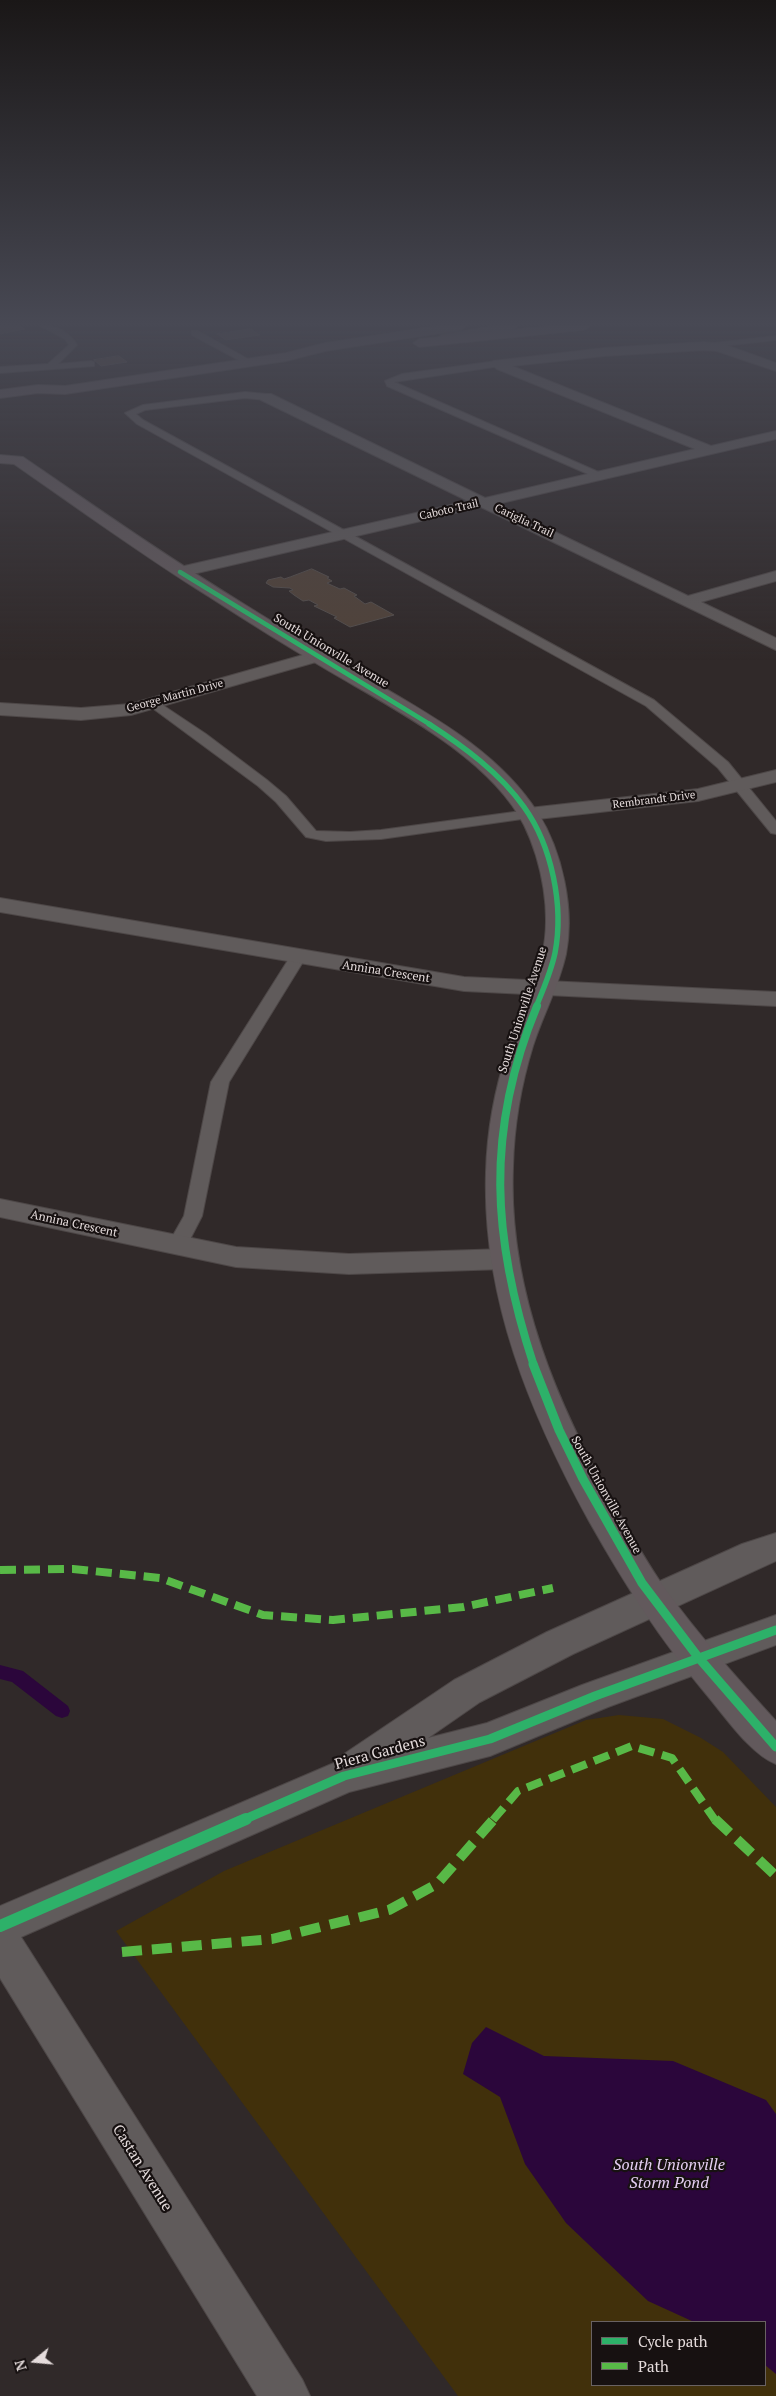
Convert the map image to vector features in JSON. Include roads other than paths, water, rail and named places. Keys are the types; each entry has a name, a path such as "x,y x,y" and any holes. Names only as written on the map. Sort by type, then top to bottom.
{"street":[{"name":"Cariglia Trail","path":"350,438 776,644"},
{"path":"679,438 711,451"},
{"name":"Caboto Trail","path":"180,572 765,438"},
{"name":"South Unionville Avenue","path":"7,446 21,455 18,460 180,572 410,711 461,745 484,763 529,814 552,877 557,939 555,954 522,1043 503,1119 499,1174 500,1211 505,1259 515,1309 534,1372 561,1437 586,1486 653,1600 700,1659 776,1747"},
{"path":"0,459 18,460"},
{"path":"687,601 776,576"},
{"name":"George Martin Drive","path":"0,709 22,712 81,714 155,704 317,656"},
{"name":"Rembrandt Drive","path":"529,814 698,794 776,776"},
{"name":"Annina Crescent","path":"0,905 464,984 776,999"},
{"name":"Annina Crescent","path":"0,1208 236,1257 349,1264 505,1259"},
{"name":"Piera Gardens","path":"344,1776 466,1691 560,1643 754,1554 776,1547"},
{"name":"Piera Gardens","path":"0,1926 344,1776 490,1739 595,1696 776,1630"},
{"name":"Castan Avenue","path":"0,1940 285,2396"}],"lane":[{"name":"Cariglia Trail","path":"169,438 344,535"},
{"path":"513,438 600,476"},
{"path":"344,535 650,703 723,765 776,830"},
{"path":"155,704 270,789 289,806 310,834 319,837 354,837 529,814"},
{"path":"177,1246 193,1216 220,1082 298,957"}],"water":[{"name":"South Unionville Storm Pond","path":"486,2027 544,2056 673,2061 766,2100 776,2114 776,2374 766,2366 766,2321 692,2321 648,2301 566,2223 525,2164 500,2097 463,2074 472,2043"}],"waterway":[{"path":"0,1672 17,1676 62,1711"}]}
